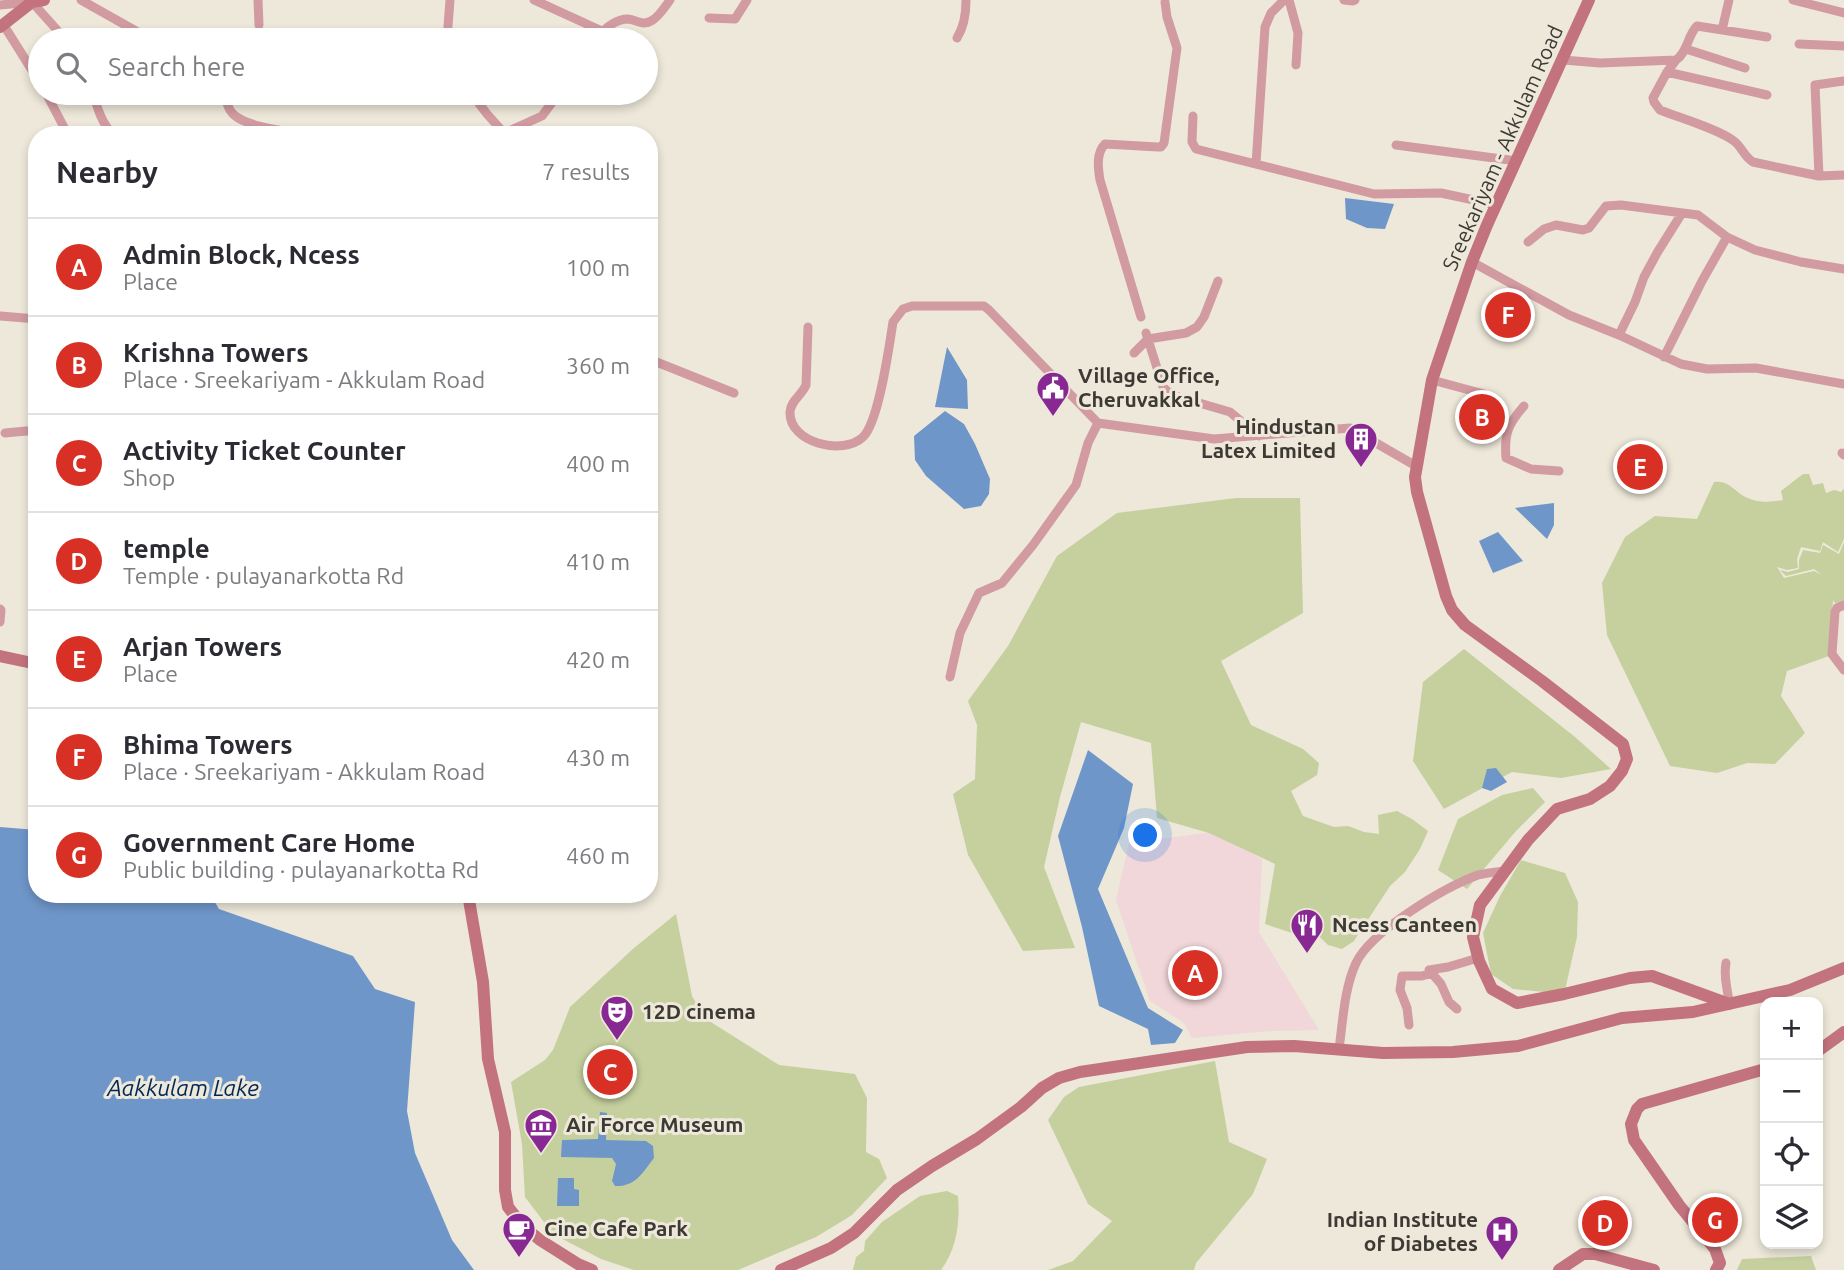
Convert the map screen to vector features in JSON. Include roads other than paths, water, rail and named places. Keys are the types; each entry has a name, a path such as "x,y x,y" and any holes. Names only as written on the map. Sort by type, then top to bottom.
{"main road":[{"name":"Sreekariyam - Akkulam Road","path":"1589,0 1472,262 1432,380 1416,466 1417,492 1452,610 1465,625 1623,744 1627,759 1622,771 1610,786 1590,799 1557,809 1528,840 1480,905 1473,937 1478,958 1492,989 1517,1003 1617,980 1652,976 1730,1004"},
{"path":"2,25 38,1"},
{"path":"0,656 28,662"},
{"path":"471,903 483,982 488,1059 505,1132 505,1189 508,1207 522,1225 540,1240 592,1270"},
{"path":"781,1270 831,1248 853,1233 897,1191 977,1139 1042,1088 1080,1072 1247,1047 1294,1046 1383,1053 1507,1048 1622,1018 1693,1012 1790,990 1844,968"},
{"path":"1823,1048 1844,1032"},
{"path":"1716,1270 1720,1263 1715,1249 1679,1205 1634,1140 1631,1124 1642,1104 1760,1070"},
{"path":"1559,1270 1583,1254 1594,1254 1654,1270"}],"street":[{"path":"81,0 131,28"},
{"path":"258,0 259,25"},
{"path":"448,28 450,0"},
{"path":"534,0 595,28"},
{"path":"606,28 627,19 641,24 652,21 670,0"},
{"path":"709,18 734,19 747,0"},
{"path":"957,38 962,29 966,0"},
{"path":"1256,164 1265,27 1271,13 1286,0 1298,33 1296,65"},
{"path":"1343,0 1355,0"},
{"path":"1722,30 1728,0"},
{"path":"1793,0 1844,13"},
{"path":"0,5 38,1 57,28"},
{"path":"1141,317 1097,166 1101,148 1105,144 1158,148 1164,143 1177,48 1167,17 1166,2"},
{"path":"2,25 28,65"},
{"path":"1767,37 1697,26 1683,55 1667,72 1653,98 1654,102 1660,110 1736,142 1753,162 1819,176 1844,175"},
{"path":"1800,44 1844,49"},
{"path":"1686,49 1745,68"},
{"path":"1563,60 1600,63 1676,60"},
{"path":"1667,72 1767,95"},
{"path":"1819,176 1815,85 1844,81"},
{"path":"52,105 63,126"},
{"path":"97,105 106,126"},
{"path":"228,105 229,110 242,120 261,126"},
{"path":"480,105 496,126"},
{"path":"520,126 542,116 550,105"},
{"path":"1193,116 1193,147 1374,194 1441,193 1497,205"},
{"path":"1396,145 1517,161"},
{"path":"1528,242 1544,229 1556,225 1583,230 1589,228 1606,206 1621,205 1698,215 1727,237 1755,250 1772,256 1844,269"},
{"path":"1619,335 1644,277 1682,213"},
{"path":"1664,357 1727,237"},
{"path":"1472,262 1569,315 1681,364 1707,369 1756,368 1844,384"},
{"path":"1134,353 1147,336 1186,333 1197,327 1204,317 1218,281"},
{"path":"808,327 806,385 790,410 794,426 799,433 810,441 831,446 855,442 864,436 873,419 893,322 903,309 912,306 984,306 1098,423 1214,439 1350,428 1416,466"},
{"path":"0,316 28,318"},
{"path":"1147,336 1166,391 1230,412 1259,436"},
{"path":"658,363 734,393"},
{"path":"1432,380 1484,394"},
{"path":"1524,406 1510,421 1505,446 1506,458 1531,469 1559,471"},
{"path":"950,677 960,633 979,593 1002,583 1076,485 1088,443 1098,423"},
{"path":"5,433 28,431"},
{"path":"1844,605 1835,612 1832,654 1844,670"},
{"path":"0,609 0,622"},
{"path":"1339,1049 1351,978 1356,962 1367,947 1396,922 1439,894 1479,875 1505,871"},
{"path":"1457,1009 1449,1002 1441,984 1429,970 1478,958"},
{"path":"1726,963 1723,978 1730,1004"},
{"path":"1409,1025 1400,990 1402,976 1432,973"}],"water":[{"path":"1345,198 1394,204 1385,229 1367,228 1346,219"},
{"path":"947,347 967,380 968,409 935,407"},
{"path":"945,411 964,424 990,479 989,494 981,506 964,509 926,476 915,460 914,436"},
{"path":"1554,503 1554,525 1547,539 1515,508"},
{"path":"1498,532 1523,561 1493,573 1479,541"},
{"path":"1088,750 1133,784 1124,828 1098,889 1148,1008 1183,1030 1175,1043 1151,1045 1148,1029 1099,1006 1058,836"},
{"path":"1496,768 1507,782 1491,791 1482,788 1487,769"},
{"name":"Aakkulam Lake","path":"0,827 28,829 28,903 215,903 219,909 353,956 375,989 415,1002 407,1111 415,1153 452,1240 474,1270 0,1270"},
{"path":"600,1112 607,1113 606,1140 646,1141 653,1146 654,1158 638,1178 628,1184 615,1186 612,1181 616,1164 612,1158 561,1157 562,1140 598,1139"},
{"path":"558,1178 574,1178 574,1189 579,1190 579,1206 557,1206"}],"place":[{"name":"Bhima Towers","path":"1508,315"},
{"name":"Krishna Towers","path":"1482,417"},
{"name":"Village Office, Cheruvakkal","path":"1053,418"},
{"name":"Arjan Towers","path":"1640,467"},
{"name":"Hindustan Latex Limited","path":"1361,469"},
{"name":"Ncess Canteen","path":"1307,955"},
{"name":"Admin Block, Ncess","path":"1195,973"},
{"name":"12D cinema","path":"617,1042"},
{"name":"Activity Ticket Counter","path":"610,1072"},
{"name":"Air Force Museum","path":"541,1155"},
{"name":"Government Care Home","path":"1715,1220"},
{"name":"temple","path":"1605,1223"},
{"name":"Cine Cafe Park","path":"519,1259"},
{"name":"Indian Institute of Diabetes","path":"1502,1262"}]}
